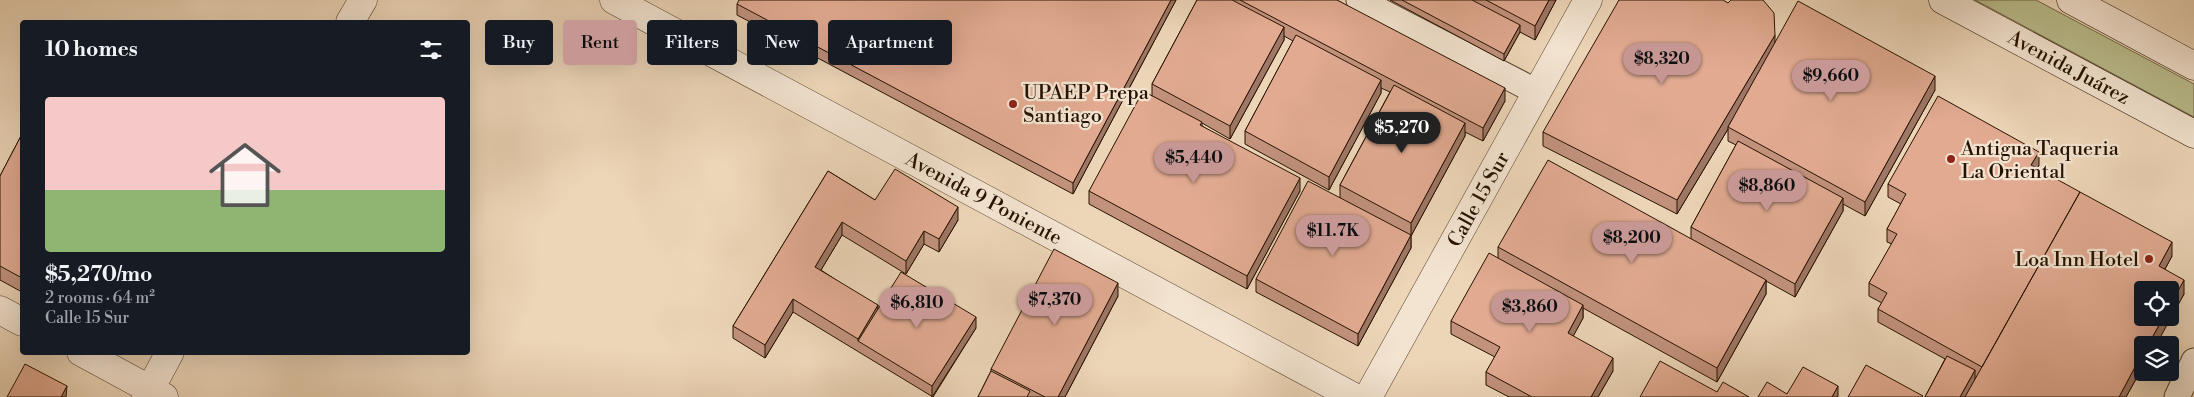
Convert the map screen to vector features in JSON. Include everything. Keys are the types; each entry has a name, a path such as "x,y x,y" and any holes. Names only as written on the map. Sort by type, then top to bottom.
{"street":[{"path":"351,20 363,0"},
{"name":"Avenida 9 Poniente","path":"614,0 1354,397"},
{"name":"Calle 15 Sur","path":"1368,397 1588,0"},
{"name":"Avenida Juárez","path":"1944,0 2194,134"},
{"path":"2071,0 2194,66"},
{"path":"0,310 20,321"},
{"path":"86,355 153,394 169,355"}],"lane":[{"path":"1359,0 1537,92"},
{"path":"2177,397 2194,362"}],"green space":[{"path":"1975,0 2036,0 2194,84 2194,117"}],"building":[{"name":"UPAEP Prepa Santiago","path":"739,0 1171,0 1073,183 852,65 952,65 952,20 828,20 828,52 818,47 818,20 767,20 737,4"},
{"path":"1197,0 1232,0 1284,27 1230,126 1152,84"},
{"path":"1240,0 1337,0 1505,88 1483,128"},
{"path":"1402,0 1472,0 1520,25 1504,54"},
{"path":"1486,0 1549,0 1535,26"},
{"path":"1619,0 1723,0 1728,3 1731,0 1763,0 1774,13 1775,35 1677,200 1543,132"},
{"path":"1798,1 1935,76 1865,202 1728,127"},
{"path":"1296,35 1381,80 1329,177 1245,131"},
{"path":"1394,85 1465,123 1411,223 1340,185"},
{"path":"1143,91 1202,122 1200,125 1300,178 1247,276 1089,191"},
{"path":"1938,96 2039,152 2031,165 2080,192 1982,367 1878,309 1887,293 1869,283 1897,234 1887,229 1906,194 1888,184"},
{"path":"20,138 20,277 0,266 0,176"},
{"path":"1738,141 1843,198 1795,284 1691,227"},
{"path":"1548,160 1766,280 1717,368 1498,247"},
{"path":"895,169 958,207 939,239 924,231 906,261 842,222 815,267 878,305 858,339 793,299 765,345 733,326 828,171 875,200"},
{"path":"1308,181 1411,235 1358,334 1256,279"},
{"path":"2080,192 2172,242 2159,266 2184,280 2179,289 2179,281 2134,281 2134,326 2159,326 2153,336 2134,336 2134,369 2119,397 1965,397"},
{"path":"1054,249 1118,283 1058,397 1045,397 991,369"},
{"path":"1489,253 1583,305 1568,333 1613,358 1591,397 1532,397 1486,372 1500,347 1451,321"},
{"path":"901,272 976,317 932,386 858,341"},
{"path":"1947,356 1975,370 1960,397 1925,397"},
{"path":"1660,361 1717,392 1723,382 1749,397 1640,397"},
{"path":"25,364 67,386 61,397 7,397"},
{"path":"1866,365 1923,396 1848,397"},
{"path":"1803,367 1838,386 1832,397 1758,397 1767,382 1787,394"},
{"path":"991,371 1030,391 1027,397 978,397"}],"place":[{"name":"UPAEP Prepa Santiago","path":"1013,104"},
{"name":"Antigua Taqueria La Oriental","path":"1951,159"},
{"name":"Loa Inn Hotel","path":"2149,259"}]}
